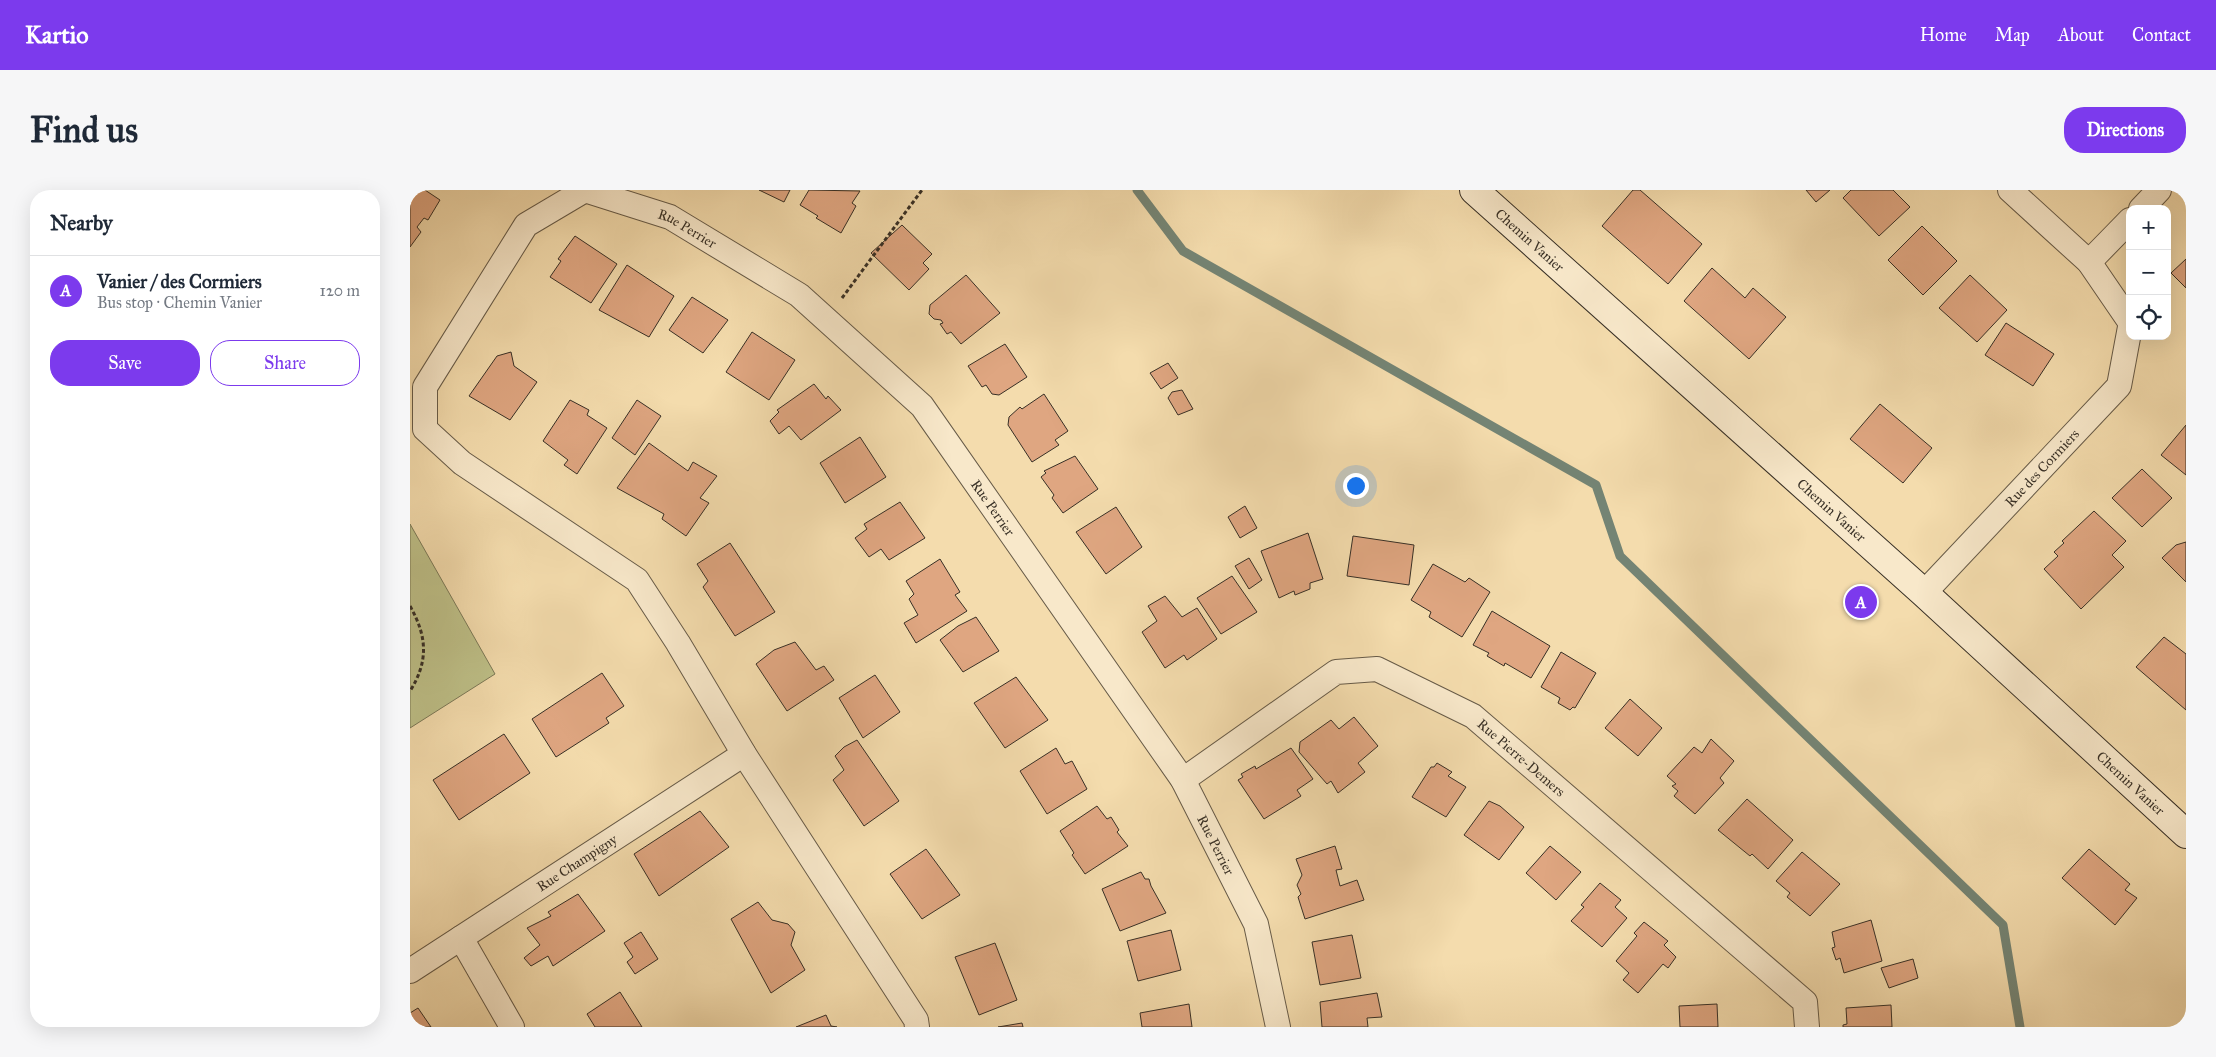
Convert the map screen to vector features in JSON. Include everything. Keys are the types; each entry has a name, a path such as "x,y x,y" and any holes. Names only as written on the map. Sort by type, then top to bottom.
{"street":[{"name":"Rue Perrier","path":"917,1027 916,1020 744,754 678,643 637,580 462,464 425,429 425,388 526,225 585,190 670,217 799,295 922,406 1183,780 1256,924 1278,1027"},
{"name":"Chemin Vanier","path":"1474,190 1924,593 2186,834"},
{"path":"2010,190 2089,262 2126,316"},
{"path":"2145,205 2159,190"},
{"path":"2089,262 2126,224"},
{"name":"Rue des Cormiers","path":"1924,593 2119,386 2128,340"},
{"name":"Rue Pierre-Demers","path":"1183,780 1336,672 1377,669 1473,716 1805,1002 1807,1027"},
{"name":"Rue Champigny","path":"410,971 744,754"},
{"path":"461,938 512,1027"}],"path":[{"path":"826,320 922,190"},
{"path":"410,606 419,622 425,649 419,677 410,691"}],"green space":[{"path":"410,524 495,674 410,728"}],"building":[{"path":"410,190 425,190 440,200 428,220 424,218 417,227 421,232 410,247"},
{"path":"759,190 790,190 784,202"},
{"path":"809,190 860,191 852,203 856,206 841,233 816,218 818,216 800,205"},
{"path":"1633,190 1640,190 1702,244 1668,284 1602,226"},
{"path":"1806,190 1830,190 1816,202"},
{"path":"1851,190 1893,190 1910,207 1879,236 1843,198"},
{"path":"902,225 932,254 923,263 929,269 909,290 871,253"},
{"path":"1922,226 1957,261 1923,295 1888,260"},
{"path":"575,236 617,264 591,303 550,277 561,261 558,259"},
{"path":"2186,259 2186,288 2171,273"},
{"path":"627,265 674,296 649,337 599,310"},
{"path":"1712,268 1745,298 1753,288 1786,317 1749,359 1684,301"},
{"path":"966,275 1000,313 961,344 951,332 947,334 940,324 943,323 941,320 934,319 929,314 930,305"},
{"path":"1970,275 2007,310 1977,342 1939,308"},
{"path":"692,297 728,320 703,353 669,330"},
{"path":"2006,323 2054,354 2033,386 1985,355"},
{"path":"752,332 795,360 769,400 726,372"},
{"path":"1005,344 1027,377 999,395 992,394 986,385 982,387 968,366"},
{"path":"511,352 514,366 537,382 510,420 469,396 497,356"},
{"path":"1168,363 1178,378 1161,389 1150,373"},
{"path":"814,384 826,399 828,396 841,410 801,440 789,426 779,434 770,421 779,412 777,410"},
{"path":"1182,390 1193,409 1178,415 1168,398 1172,392"},
{"path":"1044,394 1068,431 1055,440 1059,445 1032,462 1008,425 1009,417 1020,407 1022,409"},
{"path":"570,400 589,410 587,415 607,428 577,474 564,465 568,460 543,441"},
{"path":"637,400 661,416 635,455 612,438"},
{"path":"1880,404 1932,448 1903,483 1850,439"},
{"path":"2186,425 2186,475 2161,455"},
{"path":"860,437 886,477 845,503 820,463"},
{"path":"649,443 688,471 693,462 717,476 700,498 709,503 686,536 662,519 664,514 617,488"},
{"path":"1075,456 1098,489 1063,513 1052,498 1054,495 1041,477 1046,473 1044,471"},
{"path":"2142,469 2172,498 2142,527 2112,498"},
{"path":"900,502 925,538 889,560 881,549 869,557 855,538 867,529 864,524"},
{"path":"1245,506 1257,528 1240,538 1228,517"},
{"path":"1116,507 1142,547 1106,574 1076,532"},
{"path":"2094,511 2126,541 2112,555 2124,567 2081,609 2044,569 2058,556 2054,552 2064,543 2062,541"},
{"path":"1308,533 1323,579 1310,583 1310,589 1295,595 1294,591 1279,598 1261,551"},
{"path":"1353,536 1414,545 1409,585 1347,576"},
{"path":"2186,542 2186,582 2162,558 2176,545"},
{"path":"730,543 775,612 735,636 703,587 708,581 697,564"},
{"path":"1249,558 1262,580 1249,589 1235,566"},
{"path":"940,559 960,592 955,595 967,611 916,643 904,623 918,615 909,599 914,594 906,581"},
{"path":"1433,564 1465,582 1469,578 1490,592 1462,637 1429,617 1431,612 1411,600"},
{"path":"1232,576 1257,612 1221,634 1197,598"},
{"path":"1165,596 1182,617 1197,608 1217,639 1187,660 1184,655 1165,668 1142,632 1157,621 1148,606"},
{"path":"1492,611 1550,646 1531,678 1505,663 1504,666 1487,656 1489,653 1473,645"},
{"path":"976,617 999,651 963,672 940,640 958,626"},
{"path":"2164,637 2186,654 2186,710 2136,667"},
{"path":"795,642 816,670 824,666 834,680 787,711 756,664 774,650"},
{"path":"1561,652 1596,673 1575,708 1573,707 1570,710 1558,703 1560,698 1541,687"},
{"path":"602,673 624,706 606,718 609,723 556,757 532,719"},
{"path":"875,675 900,712 863,738 839,698"},
{"path":"1016,677 1048,720 1005,748 974,703"},
{"path":"1630,699 1662,728 1638,756 1605,728"},
{"path":"1354,717 1378,746 1358,763 1365,772 1338,793 1331,781 1327,784 1299,752 1300,742 1331,720 1339,729"},
{"path":"504,734 530,773 459,820 433,780"},
{"path":"1711,739 1734,761 1720,778 1724,783 1695,814 1674,796 1678,791 1672,786 1676,784 1667,776 1694,747 1702,753"},
{"path":"857,740 899,801 864,826 833,780 844,770 835,756 844,747"},
{"path":"1056,748 1065,764 1072,761 1087,789 1047,814 1020,771"},
{"path":"1291,748 1313,779 1297,790 1301,796 1264,819 1238,780 1243,777 1241,774 1255,766 1256,769"},
{"path":"1437,763 1452,772 1448,776 1466,787 1446,817 1412,797 1431,767 1434,767"},
{"path":"1747,799 1793,840 1768,869 1752,854 1750,856 1718,830"},
{"path":"1489,801 1500,806 1524,827 1499,860 1464,835"},
{"path":"1097,806 1107,819 1111,817 1119,830 1117,832 1128,846 1085,874 1072,855 1074,853 1060,831"},
{"path":"700,811 729,847 659,896 634,854"},
{"path":"1335,846 1342,869 1336,870 1340,886 1357,880 1364,900 1305,919 1298,897 1301,894 1297,885 1302,875 1296,859"},
{"path":"1550,846 1581,872 1556,900 1526,873"},
{"path":"926,849 960,895 922,919 890,874"},
{"path":"2089,849 2130,884 2125,890 2137,898 2115,925 2062,878"},
{"path":"1802,852 1840,884 1810,916 1787,897 1790,893 1776,881"},
{"path":"1141,872 1145,879 1149,879 1166,913 1120,931 1102,889"},
{"path":"1600,883 1621,900 1615,907 1627,918 1602,947 1571,921 1584,907 1581,905"},
{"path":"578,894 605,931 553,966 548,956 531,966 524,958 540,945 527,928 551,916 548,912"},
{"path":"758,902 772,920 788,924 795,932 791,945 805,970 771,993 731,919"},
{"path":"1871,920 1882,961 1844,973 1840,958 1836,960 1832,948 1835,947 1832,932"},
{"path":"1644,922 1668,941 1664,945 1676,957 1668,968 1663,964 1638,993 1623,980 1629,973 1616,961 1637,936 1634,933"},
{"path":"1171,930 1181,970 1138,981 1127,941"},
{"path":"641,932 658,959 635,974 627,962 633,957 624,943"},
{"path":"1352,935 1361,978 1320,985 1312,942"},
{"path":"995,943 1017,1000 979,1015 955,957"},
{"path":"1913,959 1918,978 1889,988 1881,968"},
{"path":"620,992 642,1027 595,1027 587,1014"},
{"path":"1377,993 1382,1017 1367,1018 1368,1027 1322,1027 1320,1002"},
{"path":"1189,1004 1192,1027 1142,1027 1140,1013"},
{"path":"1717,1004 1718,1027 1680,1027 1679,1006"},
{"path":"1891,1005 1892,1027 1843,1027 1843,1025 1847,1024 1846,1008"},
{"path":"418,1008 431,1027 410,1027 410,1013"},
{"path":"826,1015 831,1026 837,1027 796,1027"},
{"path":"1022,1023 1023,1027 998,1027"}],"waterway":[{"path":"1137,190 1183,251 1596,485 1620,556 2003,925 2020,1027"}],"place":[{"name":"Vanier / des Cormiers","path":"1861,602"}]}
